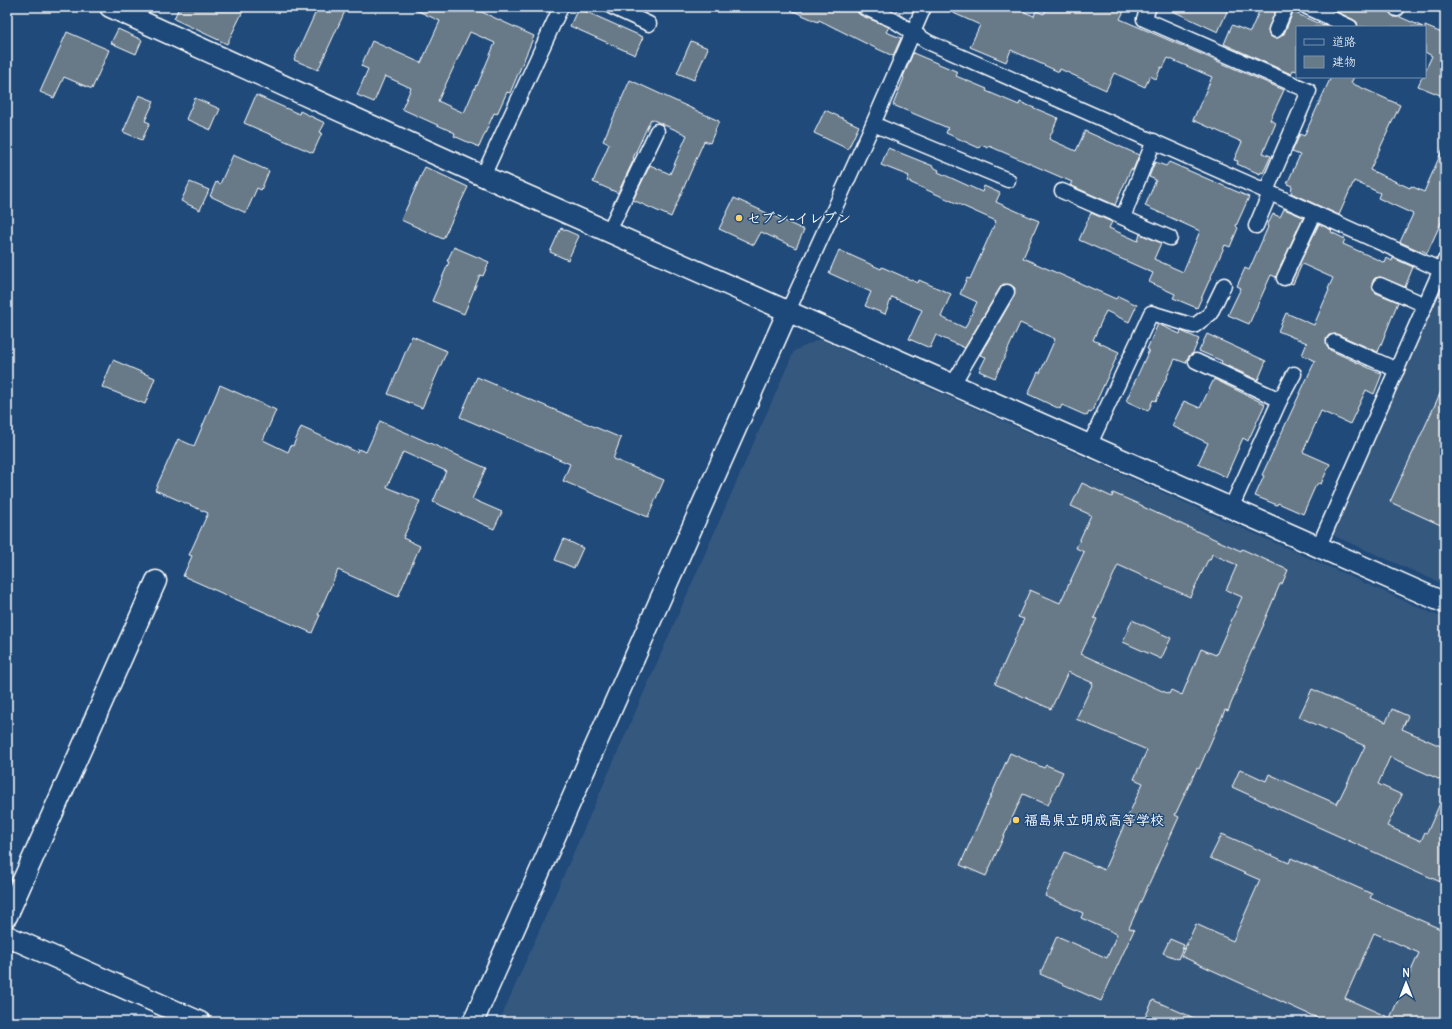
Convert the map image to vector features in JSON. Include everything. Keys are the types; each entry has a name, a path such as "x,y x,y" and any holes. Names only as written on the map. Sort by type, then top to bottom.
{"street":[{"path":"483,176 561,7"},
{"path":"612,7 649,24"},
{"path":"864,7 893,20 928,42 1154,141 1314,214 1443,265 1319,546"},
{"path":"473,1022 924,7"},
{"path":"1149,7 1144,19 1309,91 1268,192 1256,226"},
{"path":"1276,30 1286,7"},
{"path":"1307,7 1348,26"},
{"path":"121,9 483,176 1445,603"},
{"path":"873,124 1008,180"},
{"path":"609,231 657,131"},
{"path":"1123,218 1154,141"},
{"path":"1062,191 1170,238"},
{"path":"1284,278 1314,214"},
{"path":"1089,446 1151,313 1194,326 1210,314 1224,285"},
{"path":"1380,285 1425,305"},
{"path":"953,384 1007,292"},
{"path":"1334,342 1396,370"},
{"path":"1196,362 1280,400"},
{"path":"1231,508 1280,400 1294,374"},
{"path":"7,916 156,581"},
{"path":"7,936 200,1022"}],"shaded area":[{"path":"1445,281 1445,585 1332,535"},
{"name":"福島県立明成高等学校","path":"820,339 1445,619 1445,1022 499,1022 794,351"}],"building":[{"path":"179,7 245,7 227,44 174,19"},
{"path":"318,7 347,7 318,70 294,60"},
{"path":"409,7 471,7 534,36 510,93 507,92 497,114 494,113 479,147 454,136 455,133 402,109 411,88 385,76 374,102 357,95 368,69 361,66 372,41 421,63 440,21","holes":["470,32 495,43 464,113 438,101"]},
{"path":"784,7 856,7 857,12 860,15 889,27 886,32 901,38 893,56 819,20 818,22"},
{"path":"885,7 898,7 896,12"},
{"path":"940,7 1013,7 1034,16 1036,11 1044,14 1047,7 1126,7 1120,19 1284,90 1270,120 1276,123 1263,153 1271,156 1263,173 1261,172 1260,174 1237,164 1238,161 1234,160 1242,142 1193,120 1212,77 1168,58 1163,68 1161,67 1156,79 1150,76 1145,87 1114,73 1106,90 1060,69 1059,72 1011,50 1006,62 970,47 980,25"},
{"path":"1164,7 1229,7 1218,32"},
{"path":"1261,7 1277,7 1268,31 1269,35 1273,38 1277,38 1284,34 1293,12 1324,26 1296,26 1296,71 1293,70 1291,74 1224,44 1232,25 1250,32"},
{"path":"1332,7 1378,7 1389,12 1394,17 1400,17 1421,26 1358,26 1357,22 1354,20 1331,9"},
{"path":"578,8 643,37 635,55 570,26"},
{"path":"1426,26 1442,33 1445,27 1445,97 1418,86 1422,78 1426,78 1426,69 1432,56 1426,53"},
{"path":"118,29 142,40 136,54 111,43"},
{"path":"67,32 109,50 92,89 64,77 54,98 40,92"},
{"path":"691,41 708,48 694,80 677,73"},
{"path":"913,53 958,72 956,76 987,89 986,91 1019,105 1020,102 1058,118 1049,139 1076,151 1085,131 1139,155 1115,205 1070,185 1072,182 989,146 988,148 981,145 979,148 946,133 948,128 893,105"},
{"path":"1331,78 1354,78 1351,83 1400,105 1370,170 1410,188 1411,186 1424,192 1445,144 1445,214 1427,253 1400,242 1413,214 1378,198 1380,193 1354,181 1339,215 1291,193 1292,186 1287,184 1300,155 1292,152 1300,134 1304,136"},
{"path":"630,80 719,121 710,143 704,141 671,217 633,200 650,165 670,174 687,135 651,119 618,193 593,182 609,144 603,141"},
{"path":"139,95 154,101 145,121 150,123 142,140 123,132"},
{"path":"256,95 299,114 300,111 325,123 320,132 322,133 313,153 244,123"},
{"path":"195,98 220,109 211,130 186,119"},
{"path":"825,110 859,126 848,149 814,133"},
{"path":"888,148 933,166 939,170 938,172 982,192 984,186 1000,193 996,202 1039,221 1023,258 1116,299 1118,296 1137,305 1129,322 1106,311 1093,340 1119,352 1091,413 1089,412 1087,416 1062,405 1060,409 1028,394 1038,372 1040,373 1055,339 1020,323 995,378 979,371 986,357 980,355 1014,296 1015,288 1011,285 1003,284 1000,288 965,348 936,335 930,348 909,339 922,310 892,297 885,314 865,306 871,292 829,273 839,250 881,269 882,267 918,283 919,280 951,294 941,317 965,328 977,302 960,294 967,278 970,279 996,221 907,181 909,176 881,165"},
{"path":"233,155 269,171 261,190 257,188 246,213 210,196 216,182 220,184"},
{"path":"1155,162 1166,166 1169,162 1249,197 1236,226 1238,228 1230,247 1225,245 1197,308 1173,298 1175,294 1149,282 1153,273 1079,240 1091,213 1112,222 1109,228 1138,241 1140,234 1161,243 1154,259 1183,272 1200,231 1145,206 1156,180 1149,177"},
{"path":"425,167 468,187 443,239 401,220"},
{"path":"190,182 209,190 200,210 181,201"},
{"path":"734,198 804,230 796,248 761,232 754,245 719,229"},
{"path":"1284,209 1303,217 1276,277 1271,275 1249,324 1228,315 1241,288 1237,286 1245,268 1249,270 1273,214 1280,217"},
{"path":"1319,224 1332,230 1331,232 1345,239 1343,244 1385,263 1387,258 1392,261 1393,258 1413,267 1405,287 1380,277 1375,278 1372,282 1373,290 1376,293 1398,302 1378,352 1337,334 1329,335 1326,339 1327,347 1330,350 1382,374 1374,394 1366,390 1350,424 1321,411 1303,452 1330,464 1321,484 1318,483 1315,487 1303,514 1278,503 1277,505 1255,496 1264,476 1262,475 1315,361 1302,355 1307,343 1278,331 1286,313 1314,325 1329,290 1328,289 1333,278 1302,264 1293,284 1290,283"},
{"path":"561,228 579,236 568,260 550,252"},
{"path":"454,247 489,262 483,276 480,275 464,314 432,301 449,262 447,261"},
{"path":"1158,324 1180,334 1181,331 1199,339 1193,353 1188,357 1186,363 1175,359 1156,401 1153,400 1148,411 1126,401 1149,350 1147,349"},
{"path":"1207,334 1266,361 1258,380 1199,351"},
{"path":"412,336 447,351 422,408 388,394"},
{"path":"113,360 155,378 145,404 102,387"},
{"path":"477,377 621,438 613,459 664,480 648,517 563,481 570,464 460,417"},
{"path":"1214,379 1265,404 1248,441 1243,438 1226,477 1198,464 1208,443 1172,426 1184,401 1200,408"},
{"path":"1445,383 1445,527 1390,502"},
{"path":"220,385 276,410 263,440 288,452 291,445 293,446 301,427 357,452 358,449 366,452 380,421 486,468 472,499 502,512 494,529 433,502 446,471 403,452 387,487 420,501 403,538 420,546 398,597 338,570 318,615 320,615 312,633 183,576 192,556 189,555 208,513 155,490 178,439 194,446"},
{"path":"1082,483 1112,497 1113,493 1241,551 1242,549 1288,570 1282,584 1280,584 1244,668 1246,668 1228,711 1225,710 1199,769 1197,768 1175,815 1179,817 1129,928 1134,930 1101,1001 1040,974 1057,936 1107,958 1117,934 1081,918 1083,913 1045,896 1065,852 1104,870 1143,783 1134,779 1147,750 1076,719 1093,683 1068,672 1051,709 995,684 1024,619 1018,617 1030,590 1060,603 1084,552 1076,548 1091,515 1071,506","holes":["1212,554 1237,565 1226,590 1242,597 1216,655 1201,649 1182,695 1171,690 1169,694 1081,654 1097,619 1094,618 1118,565 1190,597"]},
{"path":"564,539 583,548 574,568 555,560"},
{"path":"1132,620 1171,638 1161,659 1123,642"},
{"path":"1312,689 1386,722 1392,709 1408,716 1402,729 1445,748 1445,782 1390,757 1378,784 1402,795 1387,826 1421,841 1425,832 1427,833 1445,792 1445,884 1232,787 1240,769 1266,781 1269,774 1337,804 1365,746 1299,717"},
{"path":"1010,753 1044,768 1046,765 1063,772 1048,805 1023,794 986,876 960,865"},
{"path":"1222,834 1289,863 1291,858 1372,894 1370,898 1445,931 1445,1022 1326,1022 1181,956 1196,924 1233,941 1260,880 1210,858","holes":["1374,933 1419,953 1390,1018 1345,998"]},
{"path":"1170,939 1184,945 1178,959 1163,953"},
{"path":"1153,1000 1203,1022 1143,1022"}],"place":[{"name":"セブン-イレブン","path":"739,218"},
{"name":"福島県立明成高等学校","path":"1016,820"}]}
